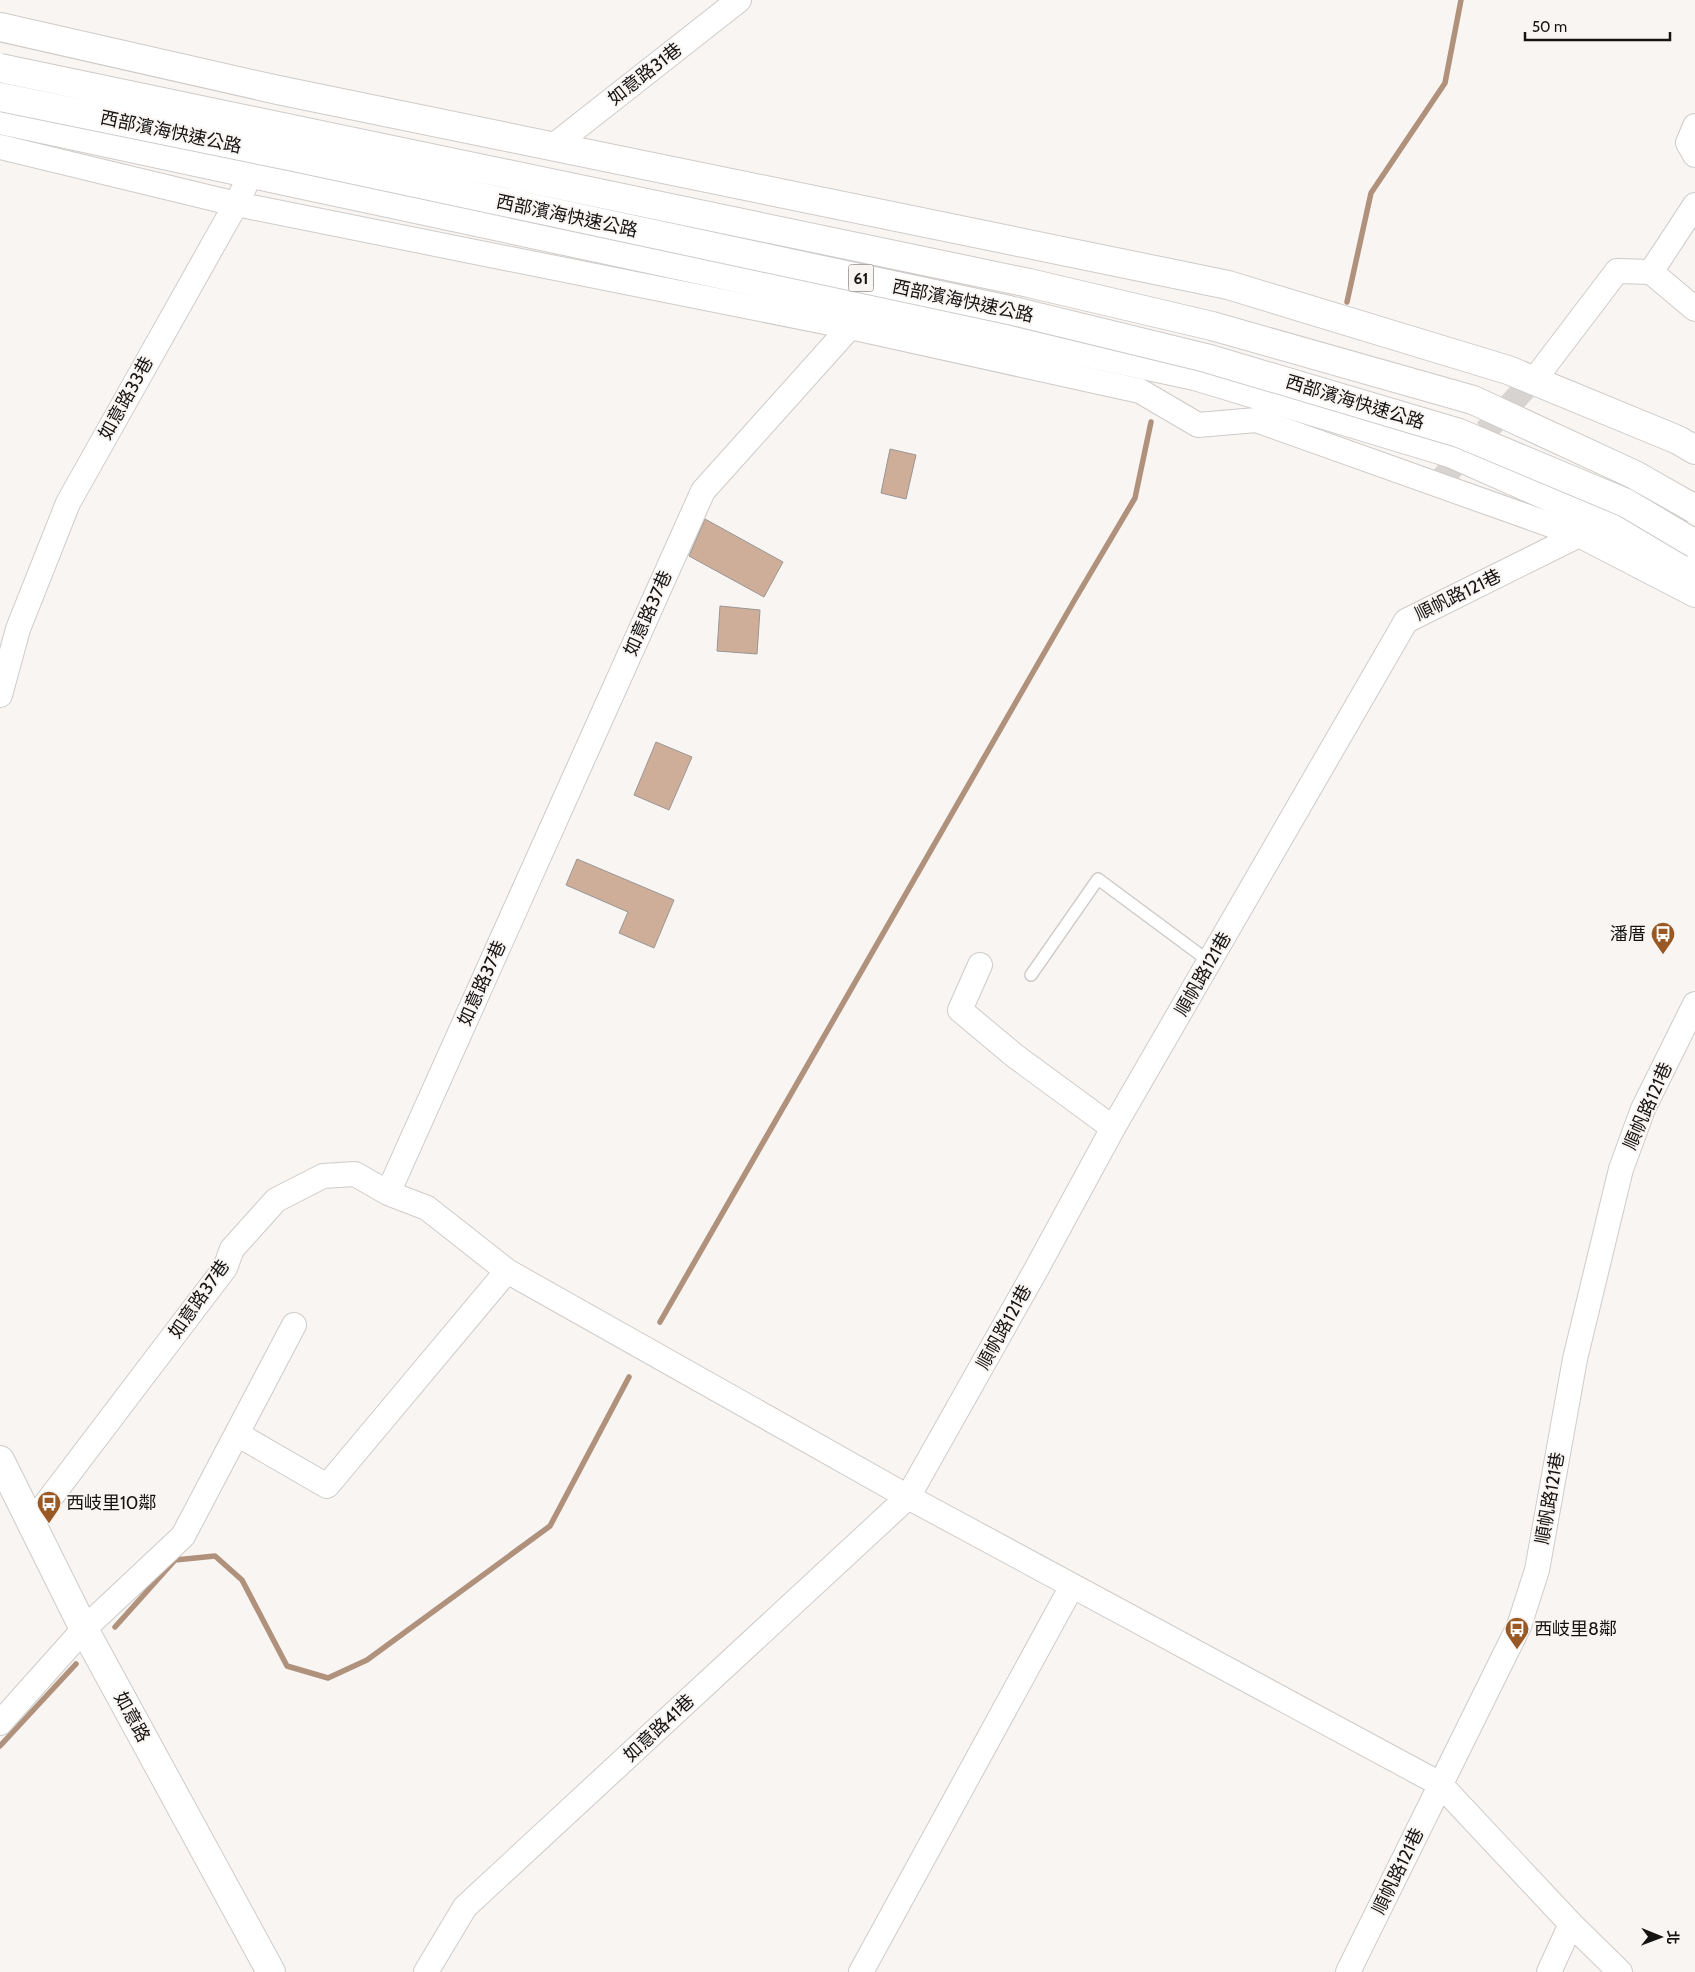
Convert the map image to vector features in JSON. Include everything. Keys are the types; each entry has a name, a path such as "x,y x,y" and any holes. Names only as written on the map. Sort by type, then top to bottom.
{"main road":[{"path":"0,26 278,90 1228,285 1508,370 1678,440 1695,450"},
{"name":"西部濱海快速公路","path":"0,68 1029,283 1212,326 1473,400 1635,475 1695,508"},
{"name":"西部濱海快速公路","path":"0,97 1009,310 1206,358 1459,433 1626,503 1695,544"},
{"path":"0,120 1195,376 1450,453 1613,525 1695,572"},
{"name":"如意路","path":"0,1460 84,1629 271,1972"}],"street":[{"name":"如意路31巷","path":"552,147 739,0"},
{"path":"1695,126 1688,143 1695,155"},
{"path":"0,147 236,204 850,327 1140,390 1198,425 1256,420 1579,535 1695,595"},
{"name":"如意路33巷","path":"0,695 9,625 68,504 251,174"},
{"path":"1651,272 1695,205"},
{"path":"1541,371 1617,271 1651,272 1695,309"},
{"name":"如意路37巷","path":"32,1522 225,1268 232,1248 276,1200 323,1176 355,1174 388,1193 703,491 850,327"},
{"name":"順帆路121巷","path":"908,1497 1037,1268 1113,1128 1406,621 1579,535"},
{"path":"980,965 960,1010 1015,1056 1113,1128"},
{"name":"順帆路121巷","path":"1348,1972 1519,1626 1537,1570 1575,1359 1621,1169 1643,1109 1690,1029 1695,1004"},
{"path":"388,1193 428,1208 507,1271 908,1497 1440,1784 1571,1924 1620,1972"},
{"path":"237,1434 327,1486 507,1271"},
{"path":"0,1723 84,1629 183,1536 294,1325"},
{"name":"如意路41巷","path":"426,1972 465,1907 908,1497"},
{"path":"861,1972 1072,1586"},
{"path":"1549,1972 1571,1924"}],"lane":[{"path":"1031,975 1098,879 1210,962"}],"building":[{"path":"890,449 916,455 906,499 881,493"},
{"path":"705,519 783,562 764,597 689,556"},
{"path":"720,606 760,610 757,654 717,651"},
{"path":"656,742 692,757 669,810 634,795"},
{"path":"577,859 674,900 654,948 619,933 628,912 566,885"}],"waterway":[{"path":"1347,302 1371,193 1445,83 1461,0"},
{"path":"660,1322 1135,498 1151,422"},
{"path":"115,1627 175,1560 215,1556 242,1580 287,1666 328,1678 367,1660 550,1526 629,1377"},
{"path":"0,1746 76,1664"}],"tunnel":[{"path":"1437,484 1541,371"}],"place":[{"name":"潘厝","path":"1663,955"},
{"name":"西岐里10鄰","path":"49,1524"},
{"name":"西岐里8鄰","path":"1517,1650"}]}
